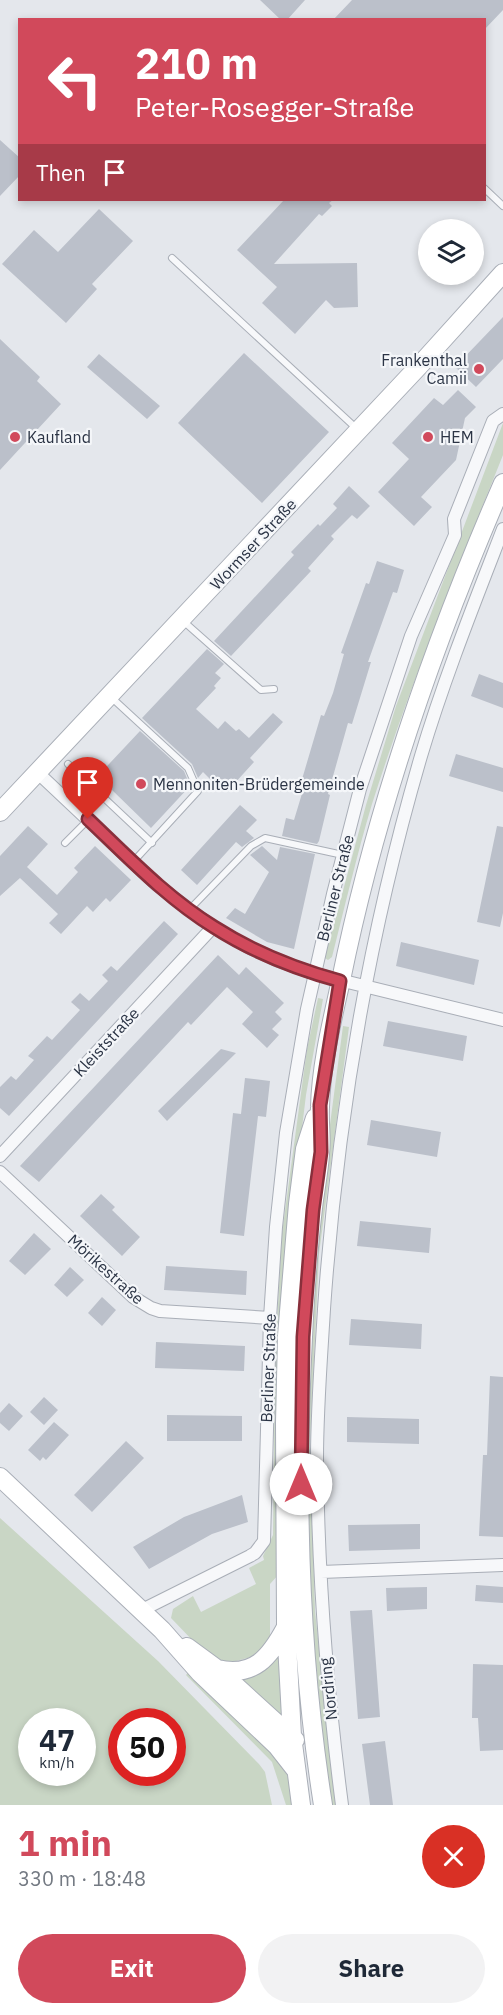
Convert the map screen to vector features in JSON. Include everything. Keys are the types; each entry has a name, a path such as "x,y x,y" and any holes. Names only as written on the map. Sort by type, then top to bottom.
{"main road":[{"name":"Wormser Straße","path":"0,812 503,273"},
{"name":"Berliner Straße","path":"285,1574 285,1423 292,1273 305,1149 320,1105 340,981 386,795 407,728 467,565 503,483"},
{"name":"Berliner Straße","path":"302,1557 300,1423 303,1337 313,1210 321,1152 320,1105"},
{"name":"Nordring","path":"0,1477 142,1610 200,1673 269,1737 295,1770"},
{"name":"Nordring","path":"302,1557 305,1621 323,1805"},
{"name":"Nordring","path":"285,1574 292,1736 301,1805"},
{"path":"217,1669 228,1672 244,1671 261,1663 276,1645 286,1625"},
{"name":"Nordring","path":"162,1630 217,1669 292,1736 307,1752 318,1770"}],"street":[{"name":"Berliner Straße","path":"142,1610 250,1556 264,1541 270,1318 276,1227 286,1133 315,974 360,789 385,709 411,636 455,535 454,519 498,418"},
{"path":"503,529 457,650 422,754 385,889 338,1151 329,1239 317,1458 321,1572 503,1565"},
{"path":"37,772 158,885 213,927 250,948 315,974 503,1020"},
{"name":"Kleiststraße","path":"0,1156 213,927"},
{"name":"Mörikestraße","path":"0,1172 133,1297 151,1308 170,1312 270,1318"},
{"name":"Nordring","path":"321,1572 325,1660 342,1805"}],"lane":[{"path":"486,190 503,206"},
{"path":"172,258 358,431"},
{"path":"182,619 261,690 274,689"},
{"path":"110,696 188,768 198,791 134,862"},
{"path":"68,764 152,843"},
{"path":"65,843 88,819"},
{"path":"189,910 251,846 265,838 343,855"}],"green space":[{"path":"503,423 503,455 402,715 372,804 332,957 328,960 323,957 396,706"},
{"path":"318,998 323,999 306,1095 296,1177 280,1573 270,1584 270,1636 265,1646 255,1656 236,1661 222,1661 195,1643 171,1618 173,1609 193,1596 201,1612 256,1584 249,1568 264,1560 263,1556 273,1535 275,1358 282,1233 307,1049"},
{"path":"343,1026 349,1027 319,1254 310,1444 315,1611 336,1805 331,1805 309,1610 305,1443 313,1253"},
{"path":"0,1518 158,1661 259,1764 265,1772 272,1805 0,1805"},
{"path":"282,1648 284,1715 280,1716 239,1678"},
{"path":"192,1668 284,1767 296,1805 286,1805 272,1762 186,1675"}],"building":[{"path":"260,0 305,0 289,18 279,18"},
{"path":"352,0 503,0 503,10 486,28 486,18 335,18"},
{"path":"0,140 18,156 18,177 0,196"},
{"path":"283,201 332,201 329,203 332,206 322,216 319,214 274,264 357,263 358,307 334,308 326,300 295,334 262,303 277,287 237,250"},
{"path":"99,209 133,241 92,284 97,289 66,323 2,264 34,230 58,252"},
{"path":"503,317 503,359 476,387 455,367"},
{"name":"Kaufland","path":"0,339 40,377 37,381 61,404 0,470"},
{"path":"244,353 329,432 262,503 178,423"},
{"path":"99,354 160,406 147,419 87,367"},
{"path":"458,390 476,407 465,418 456,460 421,497 432,507 414,526 378,492 409,459 392,443 434,398 443,405"},
{"path":"349,486 370,506 357,519 352,515 331,536 334,539 308,568 311,571 231,656 214,641 294,555 291,552 337,508 333,504"},
{"path":"377,561 404,570 397,593 393,592 368,662 371,662 352,724 348,723 328,794 330,795 319,841 317,844 282,836 286,818 294,820 304,787 300,786 321,715 324,716 333,693 344,654 341,653 366,583 369,584"},
{"path":"207,649 224,664 215,673 221,678 214,686 216,688 196,709 218,729 225,721 236,731 239,729 249,738 273,713 283,722 250,758 254,762 234,784 229,780 220,789 203,772 198,778 192,764 142,718"},
{"path":"479,674 503,683 503,708 471,696"},
{"name":"Mennoniten-Brüdergemeinde","path":"140,731 184,771 190,786 151,828 111,789 107,793 94,780"},
{"path":"456,754 503,768 503,792 449,776"},
{"path":"240,805 257,820 246,831 254,838 242,847 236,842 197,885 181,870"},
{"path":"28,826 48,844 27,867 57,895 78,872 74,868 95,846 131,880 110,902 106,898 93,912 87,906 61,934 49,923 58,914 20,878 0,896 0,856"},
{"path":"497,826 503,827 503,913 500,927 477,922"},
{"path":"262,846 277,860 280,847 315,854 294,949 267,942 226,918 235,908 245,914 269,872 250,855"},
{"path":"164,921 178,934 9,1116 0,1108 0,1087 11,1076 16,1080 34,1060 28,1056 47,1036 52,1040 80,1010 71,1002 80,993 89,1001 108,981 102,975 111,966 117,971"},
{"path":"401,942 479,960 474,985 396,966"},
{"path":"218,955 239,975 246,967 284,1003 275,1012 282,1019 272,1029 279,1035 267,1048 242,1024 253,1012 227,987 191,1025 188,1022 39,1182 20,1166"},
{"path":"388,1021 467,1036 463,1061 383,1046"},
{"path":"221,1049 236,1053 167,1121 158,1111"},
{"path":"245,1078 270,1081 266,1117 258,1116 244,1236 220,1233 233,1113 241,1114"},
{"path":"371,1120 441,1132 437,1157 367,1145"},
{"path":"101,1194 115,1207 112,1210 140,1237 122,1256 80,1216"},
{"path":"360,1221 431,1228 429,1253 357,1246"},
{"path":"34,1233 51,1249 25,1275 9,1261"},
{"path":"166,1266 247,1271 246,1295 164,1290"},
{"path":"70,1267 84,1280 67,1297 54,1285"},
{"path":"102,1297 116,1310 102,1326 88,1313"},
{"path":"351,1319 422,1324 421,1349 349,1345"},
{"path":"156,1342 245,1346 244,1371 155,1368"},
{"path":"490,1376 503,1377 503,1537 479,1536 483,1455 487,1455"},
{"path":"44,1397 58,1410 44,1425 30,1412"},
{"path":"9,1403 23,1416 9,1431 0,1423 0,1413"},
{"path":"167,1415 242,1416 242,1441 167,1441"},
{"path":"347,1417 419,1419 419,1444 347,1442"},
{"path":"54,1422 69,1435 46,1460 43,1457 40,1461 28,1450"},
{"path":"126,1441 144,1458 92,1512 74,1495"},
{"path":"242,1495 248,1522 212,1534 149,1569 133,1547 184,1517"},
{"path":"420,1524 420,1549 349,1551 348,1525"},
{"path":"476,1585 503,1587 503,1603 475,1601"},
{"path":"427,1587 427,1609 387,1611 386,1588"},
{"path":"372,1610 380,1717 358,1719 350,1611"},
{"path":"473,1664 503,1665 503,1750 480,1751 478,1718 472,1718"},
{"path":"385,1741 393,1805 370,1805 362,1744"}],"place":[{"name":"Frankenthal Camii","path":"479,369"},
{"name":"Kaufland","path":"15,437"},
{"name":"HEM","path":"428,437"},
{"name":"Mennoniten-Brüdergemeinde","path":"141,784"}],"route":[{"path":"88,819 158,885 213,927 279,961 340,981 320,1105 321,1152 313,1210 303,1337 300,1423 301,1484"}]}
